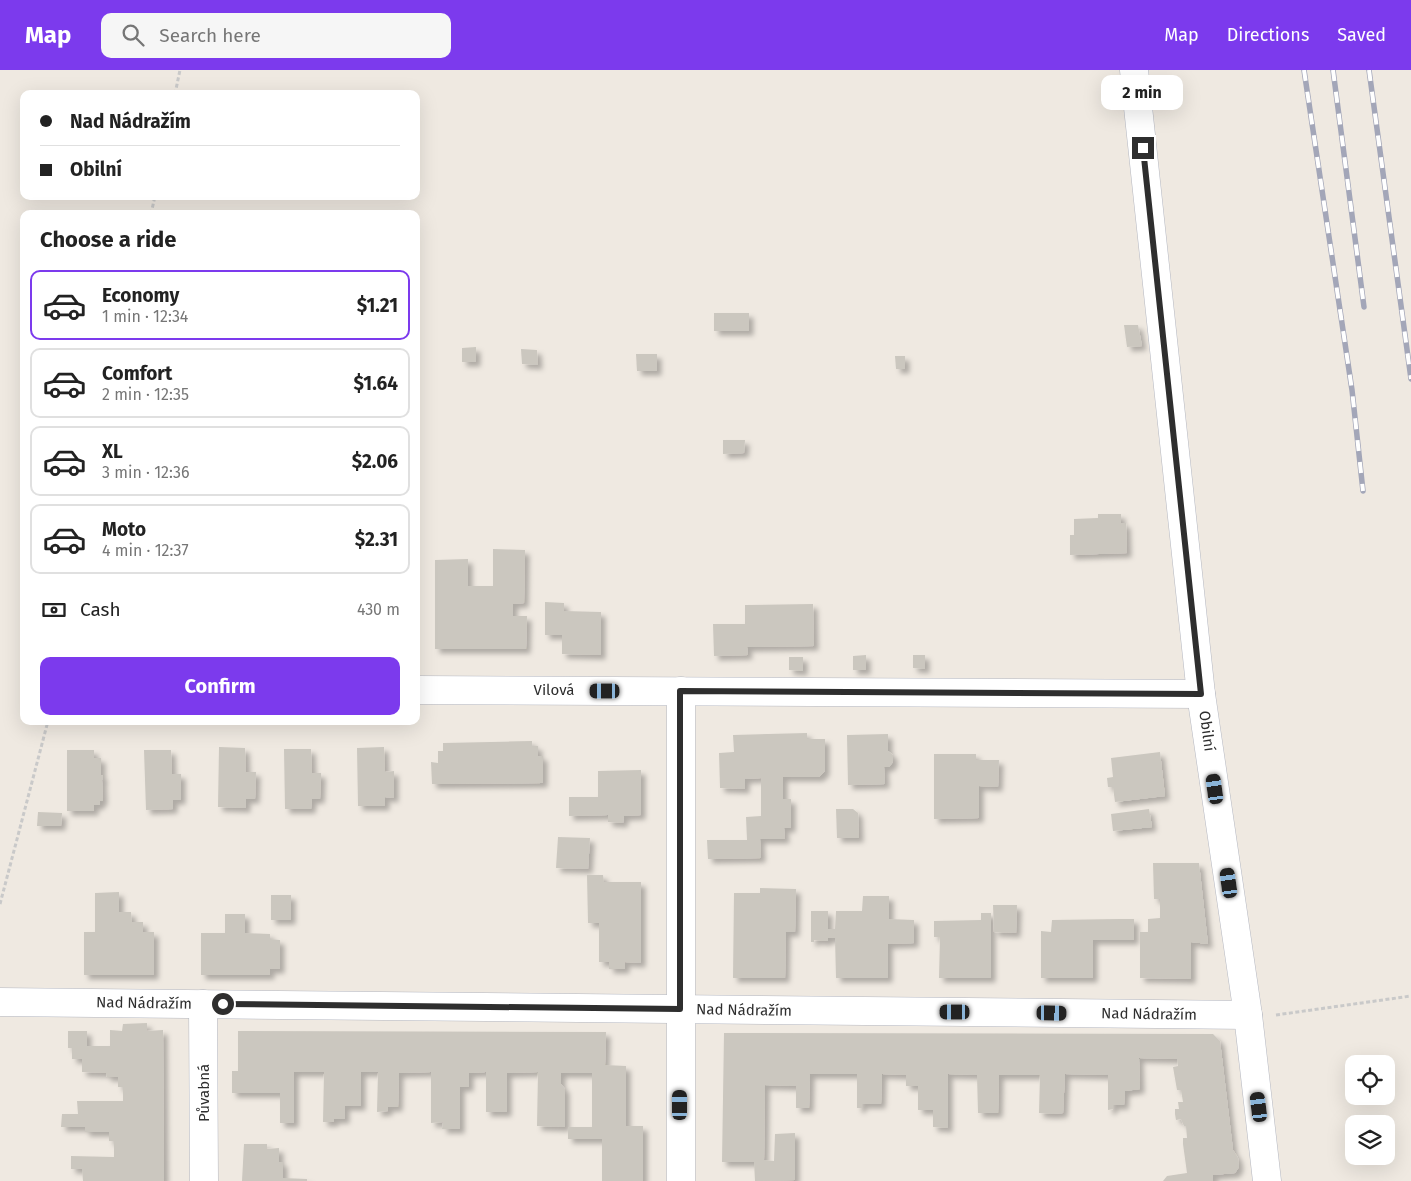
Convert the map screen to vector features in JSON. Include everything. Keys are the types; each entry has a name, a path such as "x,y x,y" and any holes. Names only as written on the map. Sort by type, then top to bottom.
{"street":[{"name":"Obilní","path":"1134,70 1201,694 1248,1015 1268,1181"},
{"name":"Vilová","path":"420,690 1201,694"},
{"path":"680,691 680,1181"},
{"name":"Nad Nádražím","path":"0,1002 1248,1015"},
{"name":"Půvabná","path":"204,1004 204,1181"}],"path":[{"path":"176,90 180,70"},
{"path":"0,904 47,725"},
{"path":"1278,1014 1411,996"}],"building":[{"path":"714,313 749,313 749,331 714,331"},
{"path":"1124,325 1138,325 1142,346 1127,347"},
{"path":"476,347 476,362 462,362 462,348"},
{"path":"521,349 537,350 538,365 522,364"},
{"path":"636,354 657,354 657,371 637,371"},
{"path":"895,356 905,356 905,369 896,369"},
{"path":"723,440 745,440 744,453 723,454"},
{"path":"1098,514 1121,514 1121,523 1126,523 1127,553 1070,555 1070,535 1074,535 1074,519 1098,518"},
{"path":"493,549 525,550 524,603 513,604 513,616 527,616 526,649 435,649 435,560 468,559 468,586 493,586"},
{"path":"545,602 564,603 564,611 601,612 601,655 562,654 562,635 545,635"},
{"path":"813,604 814,646 747,647 748,655 714,656 713,624 745,624 745,605"},
{"path":"866,655 866,670 853,670 853,656"},
{"path":"913,655 925,655 925,669 913,668"},
{"path":"789,657 803,657 803,671 789,670"},
{"path":"807,733 807,739 825,739 825,771 819,777 783,777 783,799 791,799 791,828 784,828 785,839 760,839 761,858 708,859 707,840 747,840 746,817 761,816 761,778 745,779 745,789 720,788 719,753 734,752 733,735"},
{"path":"888,734 888,751 893,755 893,762 889,767 884,767 885,784 848,785 847,735"},
{"path":"532,741 532,746 538,746 538,756 543,756 543,783 432,784 431,762 438,763 438,751 443,751 443,743"},
{"path":"219,747 245,748 246,772 256,772 255,799 246,799 246,808 218,807"},
{"path":"384,747 385,772 394,771 394,798 385,797 385,806 358,806 357,748"},
{"path":"284,749 311,749 312,773 321,773 321,777 320,799 312,799 311,809 285,809"},
{"path":"67,750 94,750 94,758 101,758 103,801 100,801 100,805 94,805 94,811 67,811"},
{"path":"144,750 171,750 172,774 181,774 181,800 173,800 173,809 146,810"},
{"path":"1160,752 1165,796 1115,802 1113,787 1108,787 1107,778 1113,777 1111,758"},
{"path":"934,754 976,754 976,760 999,760 998,787 979,786 979,818 934,819"},
{"path":"641,770 641,815 624,816 623,823 608,822 608,815 569,816 569,797 598,797 598,771"},
{"path":"836,809 853,809 858,813 859,838 837,838"},
{"path":"1149,809 1152,827 1113,831 1111,814"},
{"path":"38,812 62,813 61,826 37,826"},
{"path":"558,837 590,838 588,869 556,868"},
{"path":"1153,863 1199,863 1208,944 1191,942 1191,979 1140,978 1140,932 1148,932 1148,919 1160,918 1160,899 1154,899"},
{"path":"587,875 603,875 604,882 641,882 641,963 625,962 625,969 609,969 609,962 599,962 599,923 588,923"},
{"path":"760,888 796,889 795,932 786,932 785,978 733,978 734,893 760,893"},
{"path":"119,892 119,912 131,912 132,922 143,922 143,932 154,932 154,975 84,975 84,932 95,932 95,893"},
{"path":"271,895 291,895 291,920 271,920"},
{"path":"863,896 889,896 889,919 914,920 914,943 888,944 888,978 836,978 835,938 828,938 828,941 814,940 814,942 811,942 811,911 828,911 828,929 835,929 836,911 862,911"},
{"path":"993,905 1017,905 1016,933 994,932"},
{"path":"981,913 991,913 991,978 939,978 940,937 934,937 934,921 981,920"},
{"path":"225,914 245,914 245,933 270,934 270,939 280,940 280,969 270,969 270,975 201,975 201,933 225,933"},
{"path":"1134,919 1134,940 1093,940 1093,978 1041,978 1041,931 1051,932 1052,920"},
{"path":"147,1023 147,1031 163,1030 164,1181 83,1181 82,1169 71,1169 71,1156 114,1157 114,1141 109,1141 109,1132 85,1132 85,1127 61,1127 62,1114 78,1114 77,1101 123,1101 123,1087 118,1087 118,1077 107,1077 106,1073 82,1072 82,1059 72,1059 72,1048 68,1048 68,1031 87,1031 87,1046 110,1046 110,1030 122,1031 123,1024"},
{"path":"238,1031 606,1032 605,1065 626,1066 626,1126 643,1126 643,1181 602,1181 602,1139 568,1139 568,1127 592,1127 592,1073 561,1073 561,1084 565,1089 565,1127 537,1126 538,1072 507,1073 507,1112 486,1112 486,1072 469,1073 469,1087 460,1087 460,1129 442,1129 443,1122 431,1123 431,1072 399,1073 398,1107 388,1107 388,1111 377,1112 378,1072 361,1072 361,1106 345,1106 345,1119 323,1122 324,1072 294,1072 294,1123 280,1123 280,1093 232,1093 232,1071 238,1071"},
{"path":"724,1033 1213,1034 1220,1041 1233,1150 1238,1158 1239,1167 1235,1173 1213,1175 1213,1181 1163,1181 1167,1176 1187,1173 1183,1144 1183,1138 1187,1138 1186,1126 1184,1126 1181,1119 1176,1120 1175,1114 1175,1109 1179,1109 1178,1102 1183,1102 1181,1090 1177,1090 1173,1067 1178,1066 1177,1059 1139,1058 1140,1089 1125,1091 1124,1105 1113,1105 1113,1109 1108,1110 1108,1075 1065,1074 1063,1113 1052,1114 1039,1113 1040,1075 999,1075 998,1113 978,1113 977,1075 948,1074 948,1128 933,1127 933,1110 918,1110 918,1086 906,1086 906,1075 882,1074 881,1104 862,1104 862,1108 857,1108 857,1074 810,1074 809,1108 796,1108 796,1086 765,1085 764,1160 774,1161 775,1134 795,1133 795,1180 755,1181 754,1162 722,1162"},
{"path":"244,1144 267,1144 267,1149 279,1148 279,1162 283,1162 283,1178 307,1179 307,1181 242,1181"}],"railway":[{"path":"1304,70 1352,390 1363,491"},
{"path":"1333,70 1364,307"},
{"path":"1369,70 1411,379"}],"route":[{"path":"223,1004 680,1009 680,691 1201,694 1143,148"}]}
